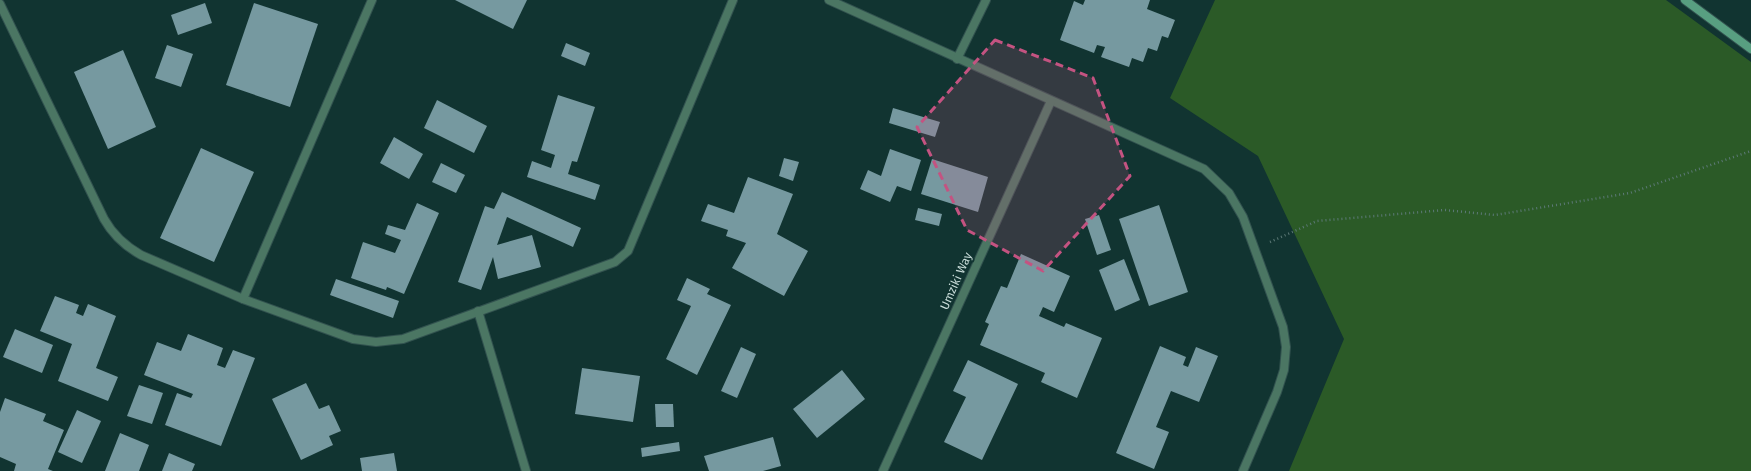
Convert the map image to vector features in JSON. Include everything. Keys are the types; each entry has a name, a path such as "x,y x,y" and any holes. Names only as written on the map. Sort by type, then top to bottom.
{"main road":[{"path":"1685,0 1751,49"}],"street":[{"path":"243,298 372,0"},
{"path":"0,4 109,228 127,247 141,255 243,298 353,339 376,342 403,339 615,262 628,251 733,0"},
{"path":"830,0 1204,169 1229,193 1244,217 1283,327 1286,347 1284,370 1277,392 1244,471"},
{"path":"957,58 986,0"},
{"name":"Umziki Way","path":"883,471 1051,101"},
{"path":"478,311 526,471"}],"path":[{"path":"1255,249 1317,221 1445,210 1494,215 1630,193 1751,151"}],"highlighted area":[{"path":"995,40 1093,78 1130,176 1043,271 967,230 917,127"}],"green space":[{"path":"1215,0 1666,0 1751,62 1751,471 1289,471 1344,339 1258,156 1170,98"}],"building":[{"path":"455,0 527,0 513,29"},
{"path":"1085,0 1150,0 1147,9 1175,20 1168,38 1162,36 1157,51 1148,48 1143,62 1132,58 1129,67 1101,57 1105,47 1097,45 1094,53 1060,40 1074,1 1083,5"},
{"path":"205,3 212,23 178,35 171,15"},
{"path":"254,3 318,24 290,107 226,85"},
{"path":"566,43 590,53 585,66 561,56"},
{"path":"167,45 193,54 181,87 155,78"},
{"path":"123,50 156,127 108,149 74,72"},
{"path":"558,95 595,107 577,162 572,161 568,174 600,185 595,200 527,177 532,161 551,168 555,155 541,150"},
{"path":"437,100 487,126 474,153 424,128"},
{"path":"893,108 940,122 935,137 889,123"},
{"path":"394,137 423,154 409,179 380,163"},
{"path":"201,148 254,172 214,262 160,238"},
{"path":"890,149 921,160 911,191 897,186 890,202 860,189 868,170 881,176"},
{"path":"784,158 799,162 793,181 779,176"},
{"path":"932,159 988,177 978,212 921,194"},
{"path":"441,163 465,175 456,193 432,182"},
{"path":"748,177 793,194 777,234 808,251 784,296 732,268 746,243 726,236 728,230 701,221 708,204 734,213"},
{"path":"502,192 581,228 573,247 507,217 497,245 532,235 541,267 498,279 493,257 481,290 458,282 485,206 494,209"},
{"path":"417,203 439,213 404,294 387,287 386,290 351,278 363,242 395,253 401,240 385,234 388,225 405,230"},
{"path":"1159,205 1188,292 1149,306 1119,219"},
{"path":"918,208 942,214 939,226 915,220"},
{"path":"1099,215 1111,250 1097,255 1085,219"},
{"path":"1021,254 1070,276 1054,312 1043,307 1039,316 1064,327 1066,323 1102,338 1077,398 1041,382 1045,373 980,345 989,324 985,322 1001,286 1007,288"},
{"path":"1124,259 1140,300 1115,311 1099,270"},
{"path":"687,278 710,289 707,294 731,305 697,375 666,359 691,306 677,300"},
{"path":"336,279 399,301 393,318 330,295"},
{"path":"55,296 79,305 76,313 83,316 88,304 116,316 96,368 118,377 108,401 58,381 72,344 40,331"},
{"path":"15,329 53,345 42,373 3,357"},
{"path":"188,334 223,348 217,365 225,368 233,350 255,358 221,446 165,425 177,393 191,398 193,394 144,375 157,342 181,351"},
{"path":"1160,346 1186,357 1183,365 1188,367 1196,347 1218,356 1199,402 1171,391 1156,427 1169,432 1154,469 1116,453"},
{"path":"741,347 756,354 737,398 721,391"},
{"path":"968,360 1018,384 982,460 944,442 966,397 953,391"},
{"path":"582,368 640,376 633,422 575,414"},
{"path":"842,370 865,399 817,438 793,409"},
{"path":"306,383 319,409 329,405 341,431 329,436 333,445 301,460 272,399"},
{"path":"139,385 163,393 152,424 127,416"},
{"path":"5,398 46,414 43,421 64,430 48,469 53,471 14,471 16,464 0,457 0,412"},
{"path":"655,404 673,404 674,427 656,427"},
{"path":"77,410 101,421 82,463 58,452"},
{"path":"120,433 149,445 139,471 105,471"},
{"path":"773,437 781,466 763,471 709,471 704,456"},
{"path":"679,442 680,451 642,457 641,448"},
{"path":"169,453 195,464 192,471 162,471"},
{"path":"394,453 397,471 362,471 360,458"}]}
